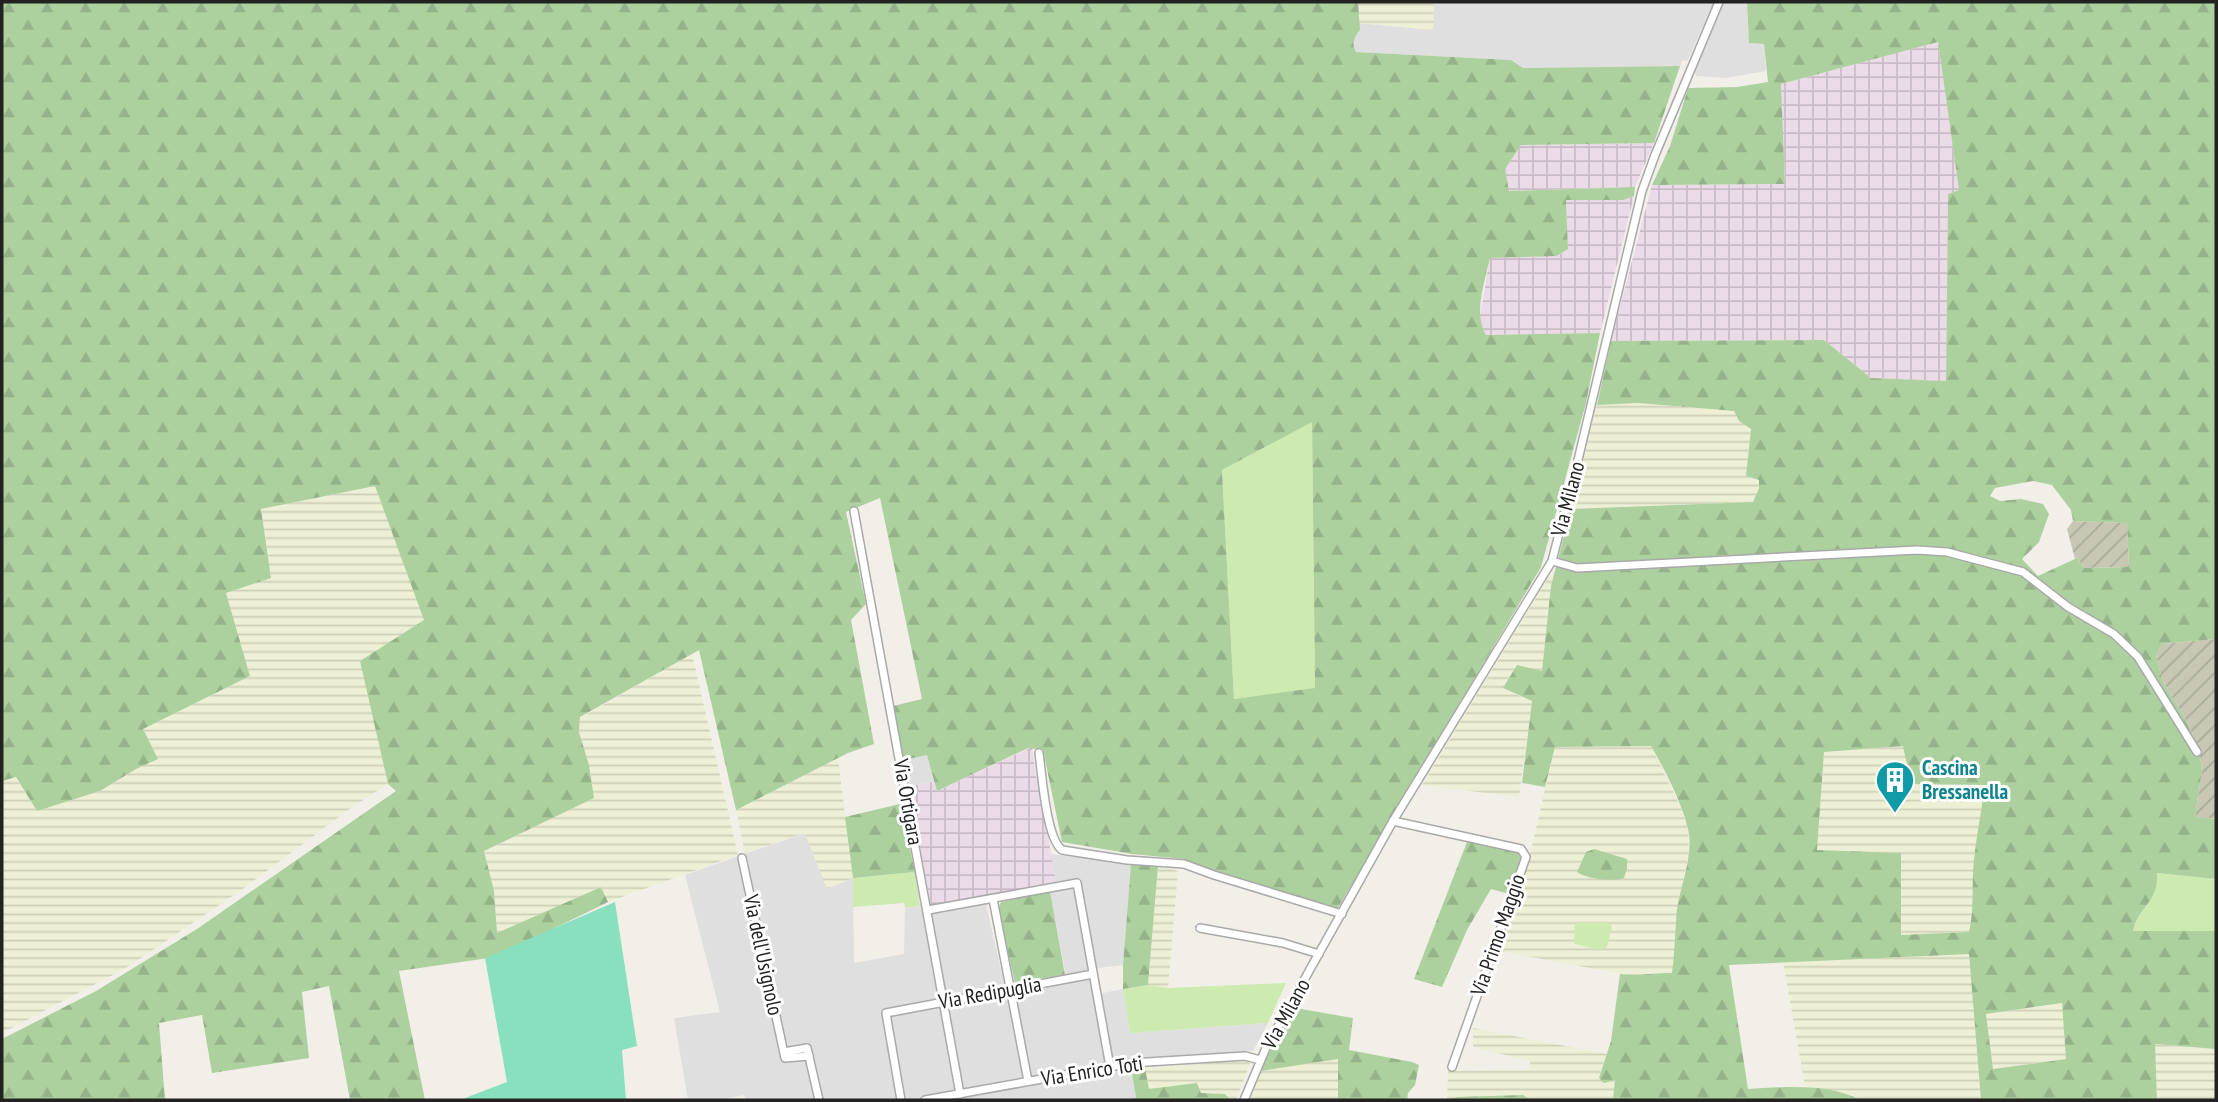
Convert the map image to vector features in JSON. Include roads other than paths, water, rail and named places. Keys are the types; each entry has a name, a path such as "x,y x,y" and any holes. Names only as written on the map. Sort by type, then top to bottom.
{"street":[{"name":"Via Milano","path":"1244,1100 1260,1060 1393,821 1552,561 1648,173 1719,2"},
{"name":"Via Ortigara","path":"854,511 960,1094"},
{"path":"1552,561 1577,568 1917,550 1947,552 2023,572 2068,607 2114,634 2138,657 2197,752"},
{"path":"1039,753 1051,830 1056,844 1062,850 1127,860 1184,864 1342,914"},
{"name":"Via Primo Maggio","path":"1393,821 1521,849 1526,857 1452,1067"},
{"name":"Via dell'Usignolo","path":"742,858 786,1059 809,1056 819,1100"},
{"path":"928,910 1077,883 1110,1067"},
{"path":"993,899 1028,1081"},
{"name":"Via Milano","path":"1200,928 1283,943 1319,954"},
{"name":"Via Redipuglia","path":"901,1100 887,1013 1093,974"},
{"name":"Via Enrico Toti","path":"925,1100 1145,1062 1245,1056 1260,1060"}],"place":[{"name":"Cascina Bressanella","path":"1895,814"}]}
